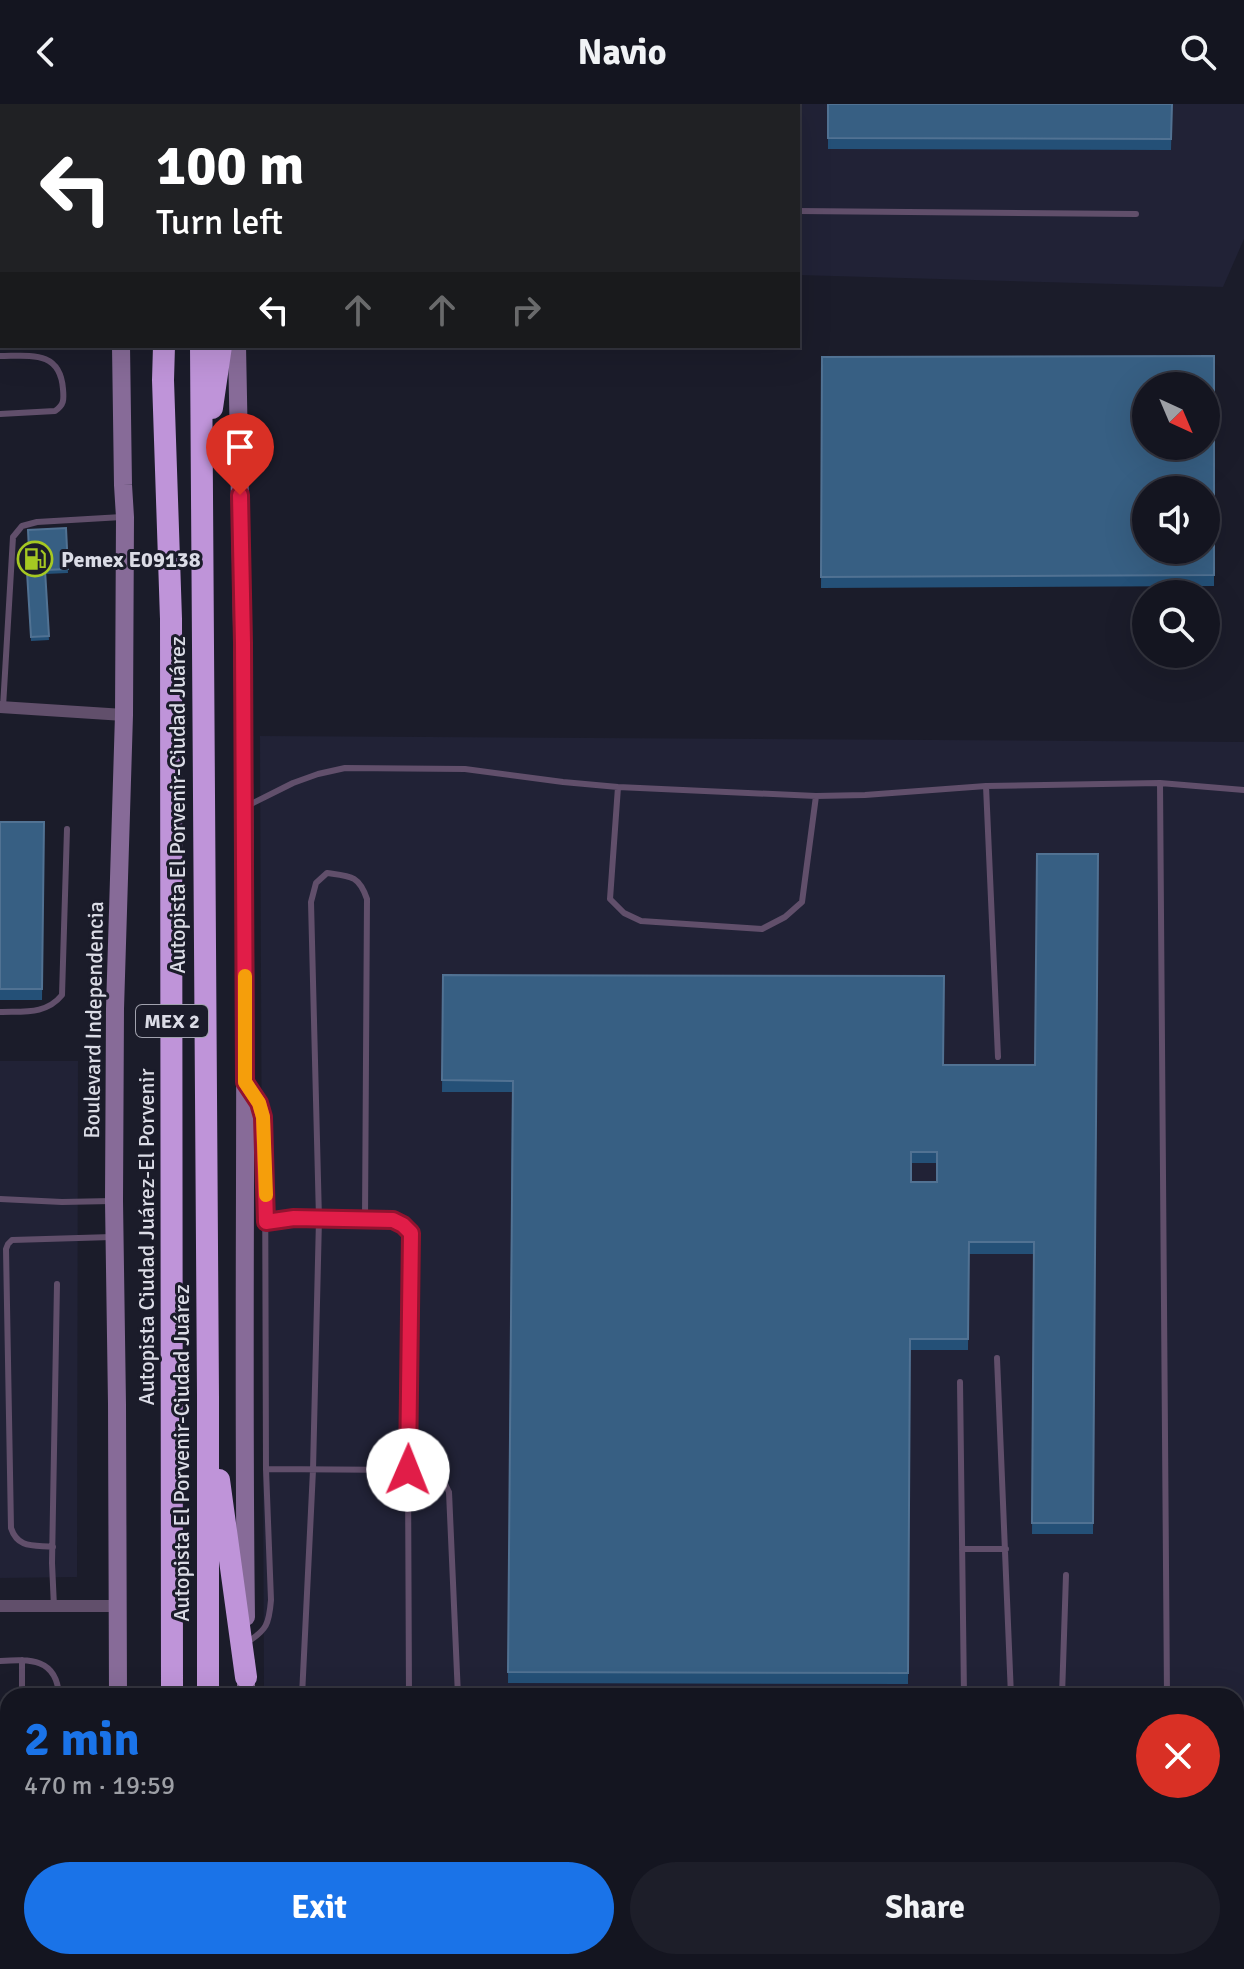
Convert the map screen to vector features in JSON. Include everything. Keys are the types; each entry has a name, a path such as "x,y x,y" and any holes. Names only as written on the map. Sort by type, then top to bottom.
{"highway":[{"name":"Autopista Ciudad Juárez-El Porvenir","path":"161,348 171,619 172,1688"},
{"name":"Autopista El Porvenir-Ciudad Juárez","path":"201,348 208,1688"},
{"path":"201,488 221,348"},
{"path":"208,1396 246,1686"}],"main road":[{"name":"Boulevard Independencia","path":"118,1688 114,1201 115,1009 124,715 125,517 121,348"},
{"path":"237,348 243,643 246,1686"}],"street":[{"path":"2,707 124,715"},
{"path":"0,1606 116,1606"}],"lane":[{"path":"800,211 1136,214"},
{"path":"0,356 41,357 55,364 62,378 64,401 55,411 0,414"},
{"path":"2,707 13,537 22,526 37,522 125,517"},
{"path":"244,807 293,783 345,768 465,769 618,787 816,796 986,786 1160,783 1244,790"},
{"path":"1160,783 1167,1688"},
{"path":"986,786 998,1057"},
{"path":"618,787 610,899 624,913 641,921 762,929 785,917 802,902 816,796"},
{"path":"0,1012 42,1010 55,1004 62,995 67,829"},
{"path":"302,1688 313,1470 319,1219 311,902 316,883 327,873 354,877 363,886 367,899 365,1220"},
{"path":"245,1082 259,1103 263,1117 266,1469 271,1600 266,1628 246,1643"},
{"path":"0,1199 114,1201"},
{"path":"266,1222 294,1218 393,1220 411,1233 409,1688"},
{"path":"53,1547 21,1543 11,1528 6,1249 12,1240 115,1237"},
{"path":"54,1607 57,1284"},
{"path":"244,1343 266,1343"},
{"path":"997,1358 1011,1688"},
{"path":"960,1382 964,1688"},
{"path":"266,1469 408,1470 444,1482 449,1492 458,1688"},
{"path":"962,1549 1006,1549"},
{"path":"1062,1688 1066,1575"},
{"path":"22,1660 22,1688"},
{"path":"0,1661 36,1661 49,1669 58,1688"}],"shaded area":[{"path":"800,104 1244,104 1244,239 1223,287 800,275"},
{"path":"260,736 1244,742 1244,1688 264,1688"},
{"path":"0,1061 78,1061 77,1577 0,1578"}],"building":[{"path":"828,104 1172,104 1171,139 828,138"},
{"path":"1214,356 1214,372 1132,372 1132,460 1214,460 1214,476 1132,476 1132,564 1214,564 1214,575 821,577 822,357"},
{"path":"66,528 68,569 45,570 49,636 31,637 28,530"},
{"path":"0,822 44,822 42,989 0,989"},
{"path":"1037,854 1098,854 1093,1523 1032,1523 1034,1242 969,1242 968,1339 910,1339 908,1673 508,1672 513,1081 442,1080 443,975 944,976 943,1065 1035,1065","holes":["911,1152 937,1152 937,1182 911,1182"]}],"slow traffic":[{"path":"245,976 245,1082 259,1103 263,1117 266,1195"}],"place":[{"name":"Pemex E09138","path":"35,559"}],"route":[{"path":"240,495 245,1082 259,1103 263,1117 266,1222 294,1218 393,1220 411,1233 408,1470"}]}
